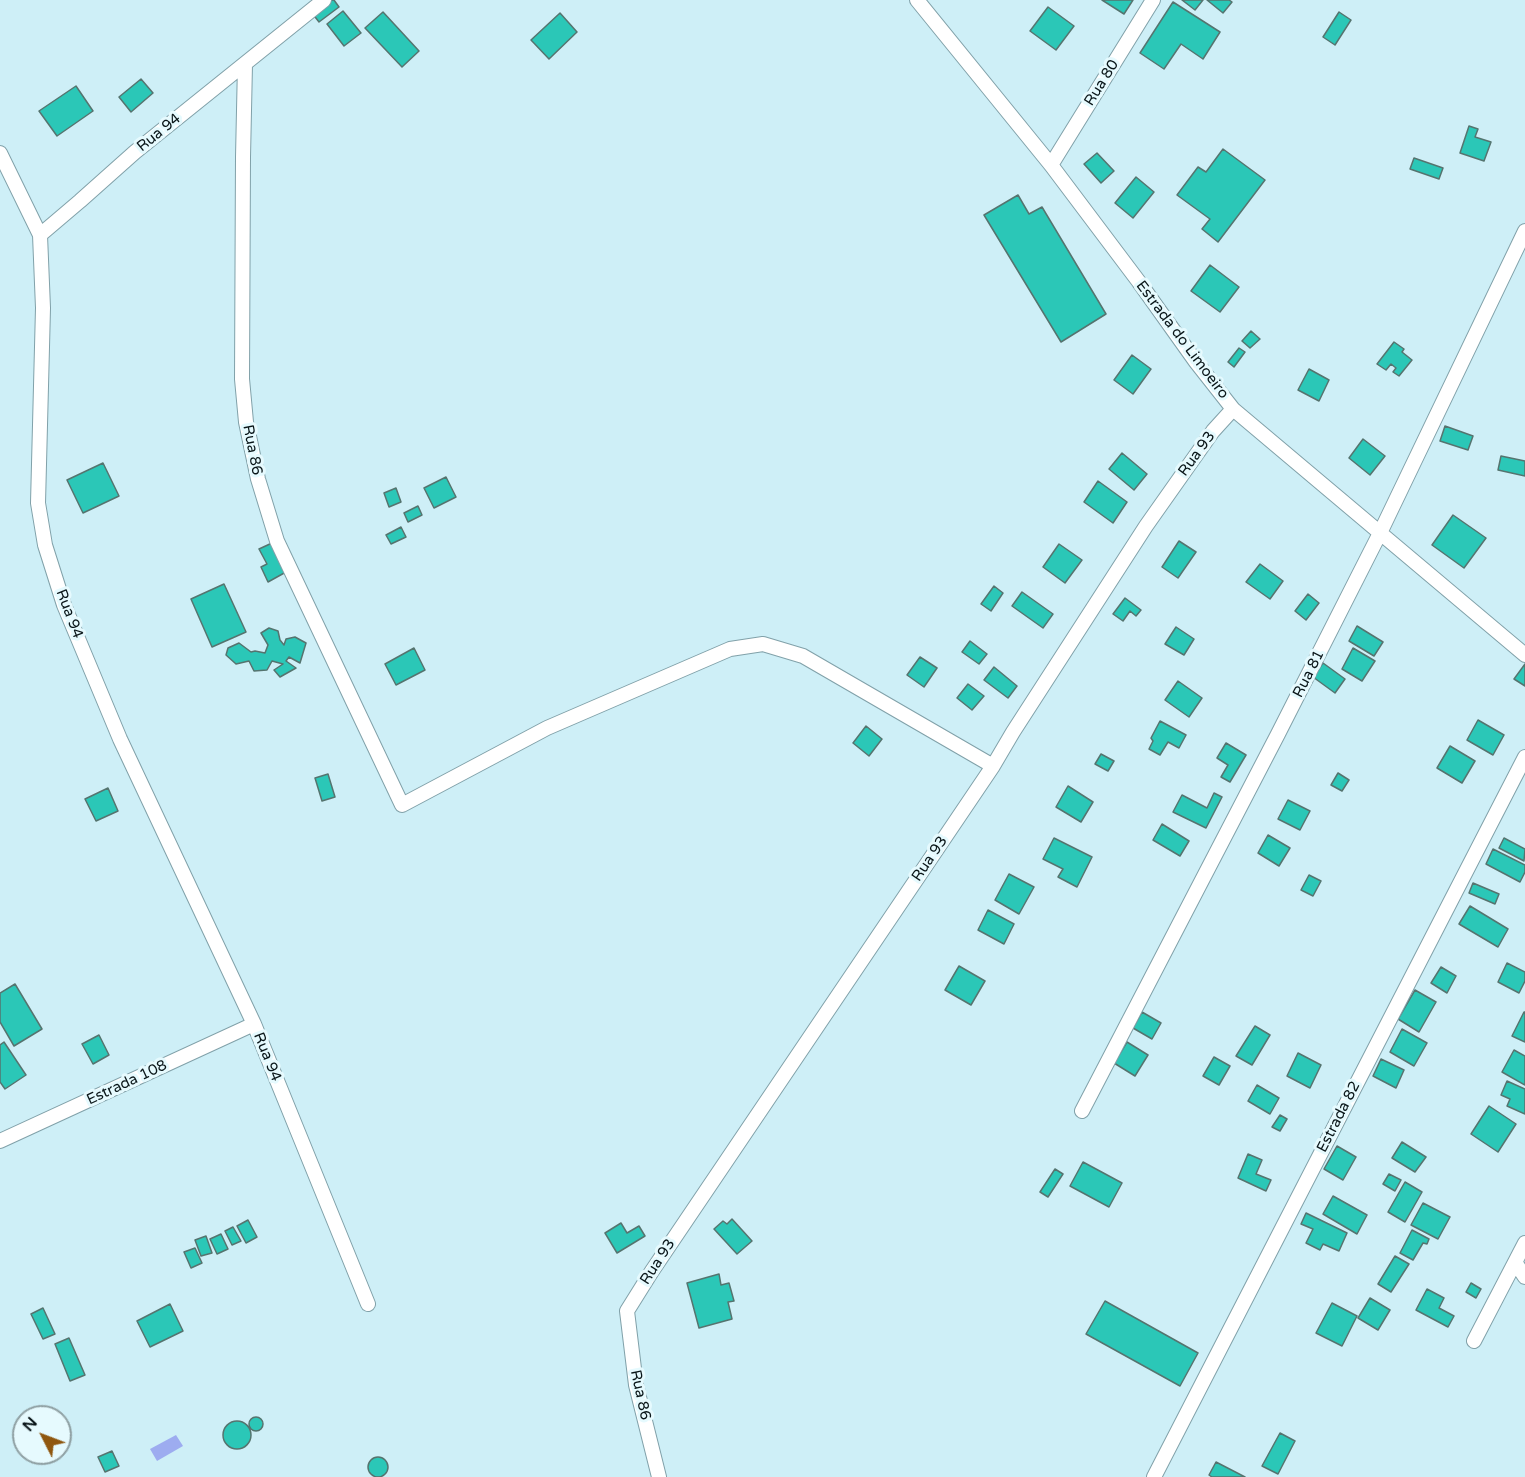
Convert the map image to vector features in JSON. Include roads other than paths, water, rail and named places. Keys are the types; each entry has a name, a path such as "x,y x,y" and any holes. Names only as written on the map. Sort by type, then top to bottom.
{"street":[{"name":"Rua 94","path":"324,0 135,152 40,235 43,308 38,503 45,545 64,605 120,739 254,1024 368,1304"},
{"name":"Estrada do Limoeiro","path":"917,0 1051,165 1233,409 1525,655"},
{"name":"Rua 80","path":"1051,165 1154,0"},
{"name":"Rua 86","path":"245,64 242,379 246,422 258,479 277,541 402,805 547,728 730,649 763,644 803,656 993,766"},
{"path":"0,153 40,235"},
{"name":"Rua 81","path":"1082,1111 1380,533 1525,231"},
{"name":"Rua 93","path":"627,1311 651,1270 993,766 1152,517 1213,431 1233,409"},
{"name":"Estrada 82","path":"1154,1477 1525,757"},
{"name":"Estrada 108","path":"0,1141 254,1024"},
{"path":"1474,1341 1525,1243"},
{"path":"1515,1262 1525,1277"},
{"name":"Rua 86","path":"627,1311 636,1385 659,1477"}],"water":[{"path":"176,1435 183,1446 157,1461 150,1449"}]}
